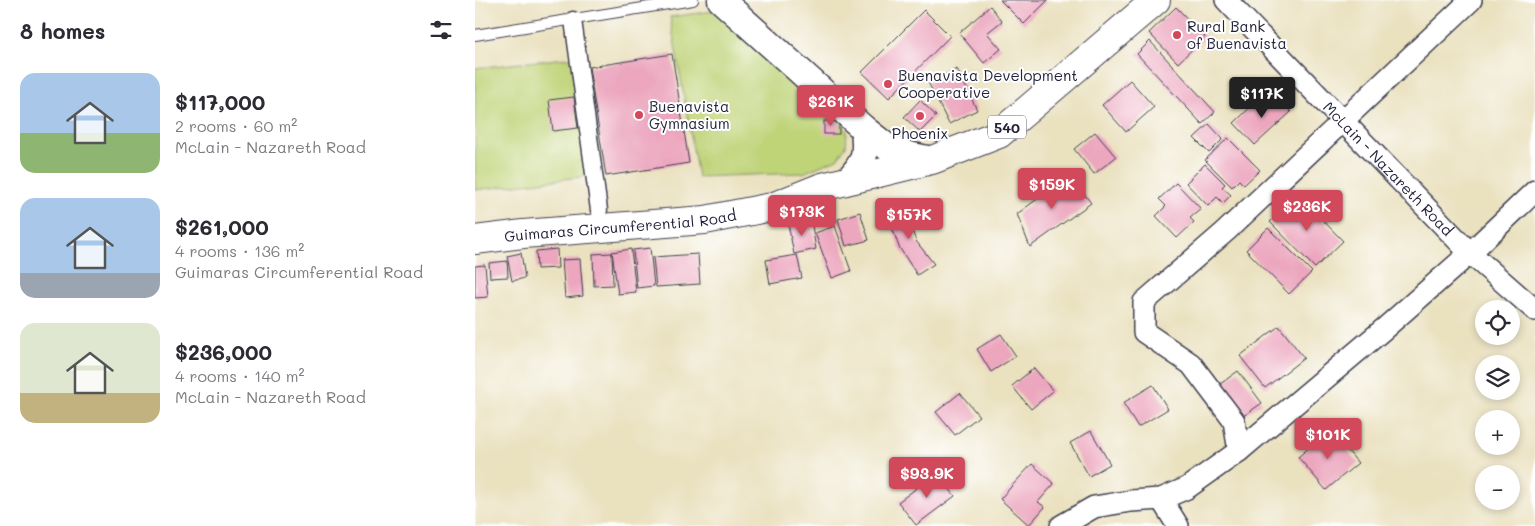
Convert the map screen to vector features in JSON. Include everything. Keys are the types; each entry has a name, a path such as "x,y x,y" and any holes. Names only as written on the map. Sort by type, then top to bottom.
{"main road":[{"name":"Guimaras Circumferential Road","path":"475,240 523,234 705,220 772,207 834,184 932,160 999,134 1157,0"},
{"name":"Guimaras Circumferential Road","path":"475,224 599,210 699,202 763,191 834,184"}],"street":[{"path":"721,0 864,129 887,147 909,155 932,160"},
{"name":"McLain - Nazareth Road","path":"1226,0 1470,253 1535,310"},
{"path":"1239,451 1234,421 1191,364 1144,332 1144,302 1226,231 1471,0"},
{"path":"573,20 599,210"},
{"path":"834,184 860,167 866,147 864,129"},
{"path":"1061,526 1094,507 1131,501 1161,499 1187,488 1239,451 1470,253 1535,191"},
{"path":"1161,499 1178,526"}],"lane":[{"path":"475,35 693,0"}],"green space":[{"path":"720,10 847,130 846,146 837,159 803,173 698,177 670,17"},
{"path":"575,57 589,176 475,190 475,68"}],"building":[{"path":"1000,0 1048,0 1024,24"},
{"path":"990,6 1002,21 987,33 1001,49 984,63 959,33"},
{"name":"Rural Bank of Buenavista","path":"1176,7 1205,37 1178,63 1149,33"},
{"path":"924,10 950,36 889,98 862,72"},
{"path":"1150,41 1215,112 1202,124 1137,54"},
{"name":"Buenavista Gymnasium","path":"672,54 689,163 606,176 589,67"},
{"path":"957,69 977,110 949,124 928,82"},
{"path":"1130,80 1154,107 1126,132 1102,105"},
{"path":"1262,96 1269,104 1277,97 1291,112 1255,145 1234,123"},
{"path":"574,97 578,128 553,131 549,100"},
{"name":"Phoenix","path":"920,100 936,116 920,132 904,117"},
{"path":"824,121 839,121 839,134 824,134"},
{"path":"1209,124 1223,139 1209,153 1194,138"},
{"path":"1095,132 1116,157 1094,174 1074,149"},
{"path":"1228,138 1260,170 1244,185 1239,180 1232,187 1205,160"},
{"path":"1205,164 1225,184 1222,187 1231,195 1223,203 1217,197 1208,206 1186,183"},
{"path":"1070,175 1091,203 1030,247 1017,214"},
{"path":"1176,183 1201,209 1190,218 1194,222 1177,238 1156,216 1166,206 1159,199"},
{"path":"1298,195 1343,241 1315,268 1270,222"},
{"path":"911,208 916,223 911,228 916,241 934,264 917,275 899,247 887,213"},
{"path":"860,212 869,240 846,246 838,219"},
{"path":"811,220 816,249 794,254 788,224"},
{"path":"835,226 851,271 832,278 815,233"},
{"path":"1268,228 1312,272 1289,294 1246,250"},
{"path":"650,248 654,286 637,288 633,250"},
{"path":"557,249 558,268 537,269 536,251"},
{"path":"631,249 636,292 618,294 612,252"},
{"path":"521,253 525,278 512,281 507,256"},
{"path":"612,253 613,285 594,286 593,254"},
{"path":"698,254 700,284 656,287 653,257"},
{"path":"797,255 802,278 770,284 766,260"},
{"path":"580,259 583,296 565,298 562,260"},
{"path":"507,261 508,277 490,278 489,263"},
{"path":"485,265 488,297 475,298 475,266"},
{"path":"1279,326 1304,358 1265,388 1240,356"},
{"path":"1001,334 1016,356 991,372 977,349"},
{"path":"1034,368 1053,391 1031,409 1012,386"},
{"path":"1238,371 1262,403 1239,419 1216,387"},
{"path":"1153,385 1168,409 1138,427 1123,403"},
{"path":"960,393 979,416 955,435 936,412"},
{"path":"1330,430 1358,463 1326,490 1298,457"},
{"path":"1091,431 1110,464 1089,476 1070,443"},
{"path":"1032,464 1054,484 1038,502 1045,507 1029,525 1000,499"},
{"path":"937,473 955,496 916,525 898,502"}],"place":[{"name":"Rural Bank of Buenavista","path":"1177,35"},
{"name":"Buenavista Development Cooperative","path":"888,84"},
{"name":"Buenavista Gymnasium","path":"639,115"},
{"name":"Phoenix","path":"920,116"}]}
